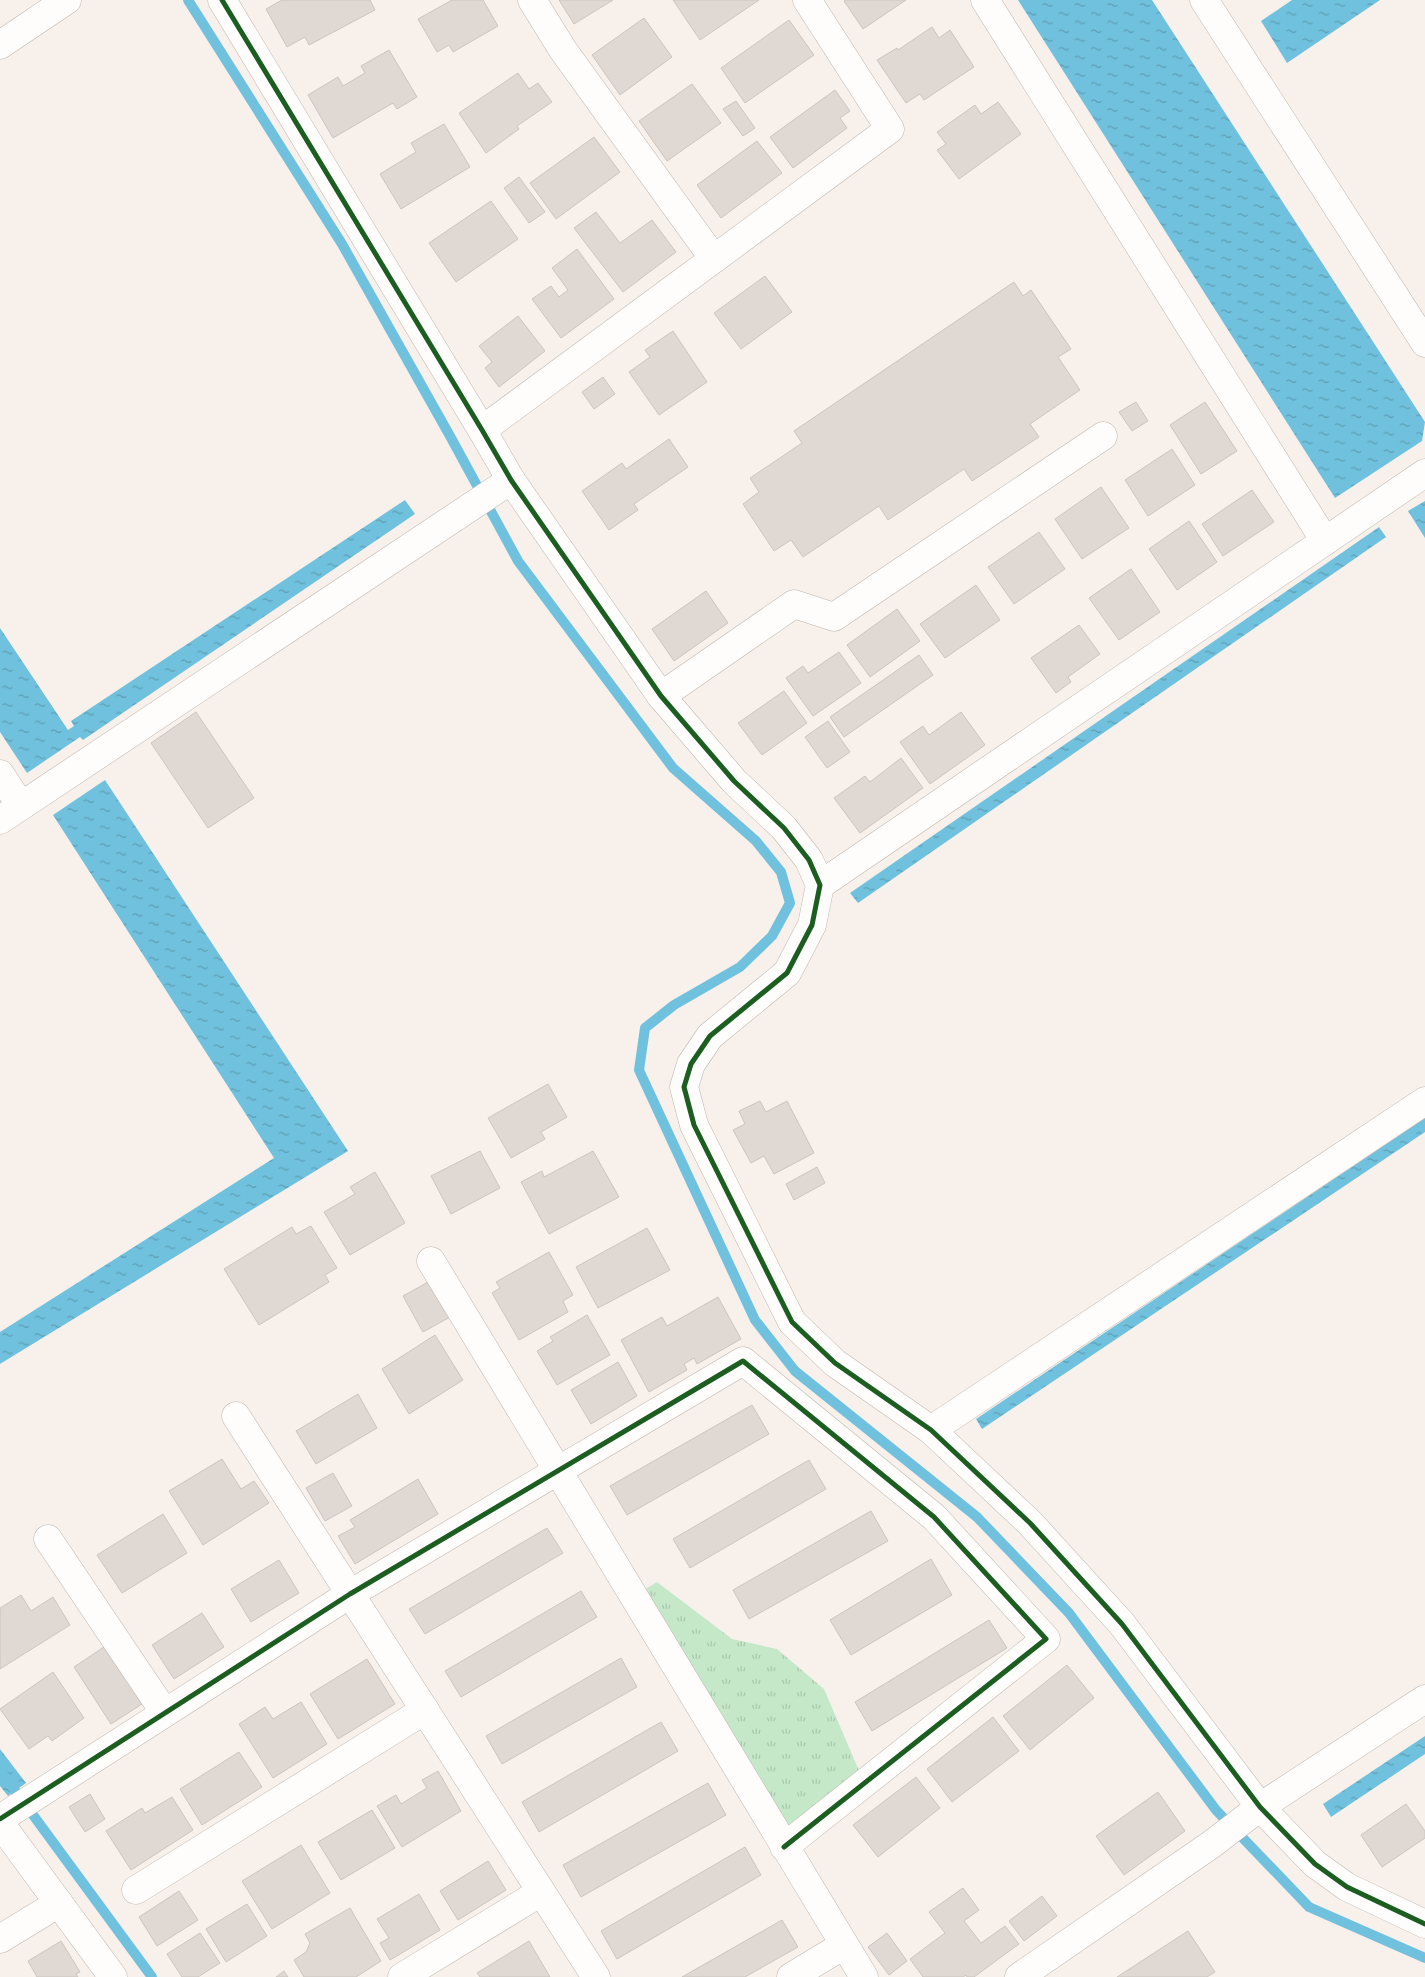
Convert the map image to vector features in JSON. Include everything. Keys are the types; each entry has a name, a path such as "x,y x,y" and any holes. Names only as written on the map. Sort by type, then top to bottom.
{"street":[{"path":"0,45 67,0"},
{"path":"222,0 482,430 504,484 661,696 734,782 784,828 809,860 820,885 812,926 787,972 710,1036 691,1064 684,1088 694,1125 792,1322 835,1363 931,1430 1030,1523 1122,1624 1255,1812 1314,1864 1347,1887 1425,1924"},
{"path":"532,0 563,50 714,259"},
{"path":"482,430 890,129 807,0"},
{"path":"985,0 1325,541"},
{"path":"1204,0 1425,343"},
{"path":"661,696 794,604 834,617 1103,436"},
{"path":"820,885 1425,473"},
{"path":"0,774 11,813 504,484"},
{"path":"931,1430 1425,1101"},
{"path":"431,1260 864,1977"},
{"path":"113,1977 0,1821 350,1594 557,1470 743,1362 934,1517 1046,1639 784,1846"},
{"path":"236,1416 596,1977"},
{"path":"48,1539 165,1713"},
{"path":"1019,1977 1212,1844 1255,1812 1425,1699"},
{"path":"136,1890 425,1710"},
{"path":"402,1977 541,1892"},
{"path":"0,1939 59,1904"},
{"path":"791,1977 844,1945"}],"green space":[{"path":"657,1582 732,1639 777,1649 824,1689 860,1773 790,1831 642,1591"}],"water":[{"path":"1018,0 1152,0 1425,422 1422,441 1335,498"},
{"path":"1292,0 1380,0 1287,63 1261,21"},
{"path":"405,500 415,514 83,740 80,737 27,773 0,732 0,628 68,730 74,726 71,721"},
{"path":"1425,501 1425,538 1408,511"},
{"path":"1379,527 1386,537 858,903 850,893"},
{"path":"105,780 348,1151 0,1364 0,1332 274,1158 53,815"},
{"path":"1425,1118 1425,1132 982,1429 976,1419"},
{"path":"1425,1736 1425,1754 1331,1817 1323,1804"},
{"path":"0,1749 26,1783 8,1796 0,1786"}],"building":[{"path":"282,0 370,0 375,10 309,45 305,37 287,47 266,9"},
{"path":"452,0 483,0 498,26 453,52 449,45 437,52 418,19"},
{"path":"559,0 613,0 574,24"},
{"path":"673,0 759,0 700,40"},
{"path":"845,0 906,0 863,29"},
{"path":"644,18 672,57 620,95 592,55"},
{"path":"789,20 814,55 745,103 721,68"},
{"path":"932,27 939,38 950,30 974,67 924,100 920,94 906,103 877,60 897,48 898,50"},
{"path":"389,50 417,97 397,109 393,103 333,138 308,95 338,77 343,86 365,73 361,66"},
{"path":"518,73 529,89 538,83 552,102 517,126 519,129 486,153 459,113"},
{"path":"692,84 721,123 667,161 639,121"},
{"path":"835,90 850,111 840,118 847,128 793,168 770,137"},
{"path":"736,101 755,128 743,136 723,109"},
{"path":"998,102 1021,134 959,179 937,150 946,144 937,132 975,105 981,114"},
{"path":"444,124 470,167 401,209 380,174 416,152 411,143"},
{"path":"594,137 620,172 556,219 530,183"},
{"path":"757,141 782,173 721,218 697,185"},
{"path":"519,177 545,212 529,223 504,188"},
{"path":"491,201 518,239 456,282 429,243"},
{"path":"596,212 620,243 652,220 676,252 623,292 574,228"},
{"path":"577,249 614,299 561,338 532,299 551,286 559,297 568,290 552,268"},
{"path":"765,276 792,312 741,349 714,313"},
{"path":"1014,282 1023,296 1031,290 1071,349 1058,357 1080,390 1030,424 1039,437 972,481 964,469 888,520 879,506 803,557 791,540 774,551 743,504 759,492 750,478 802,443 794,431"},
{"path":"518,316 545,351 499,387 485,368 492,362 479,346"},
{"path":"673,331 707,382 659,415 629,372 650,357 645,350"},
{"path":"603,377 615,394 594,409 582,392"},
{"path":"1136,402 1148,421 1132,431 1119,412"},
{"path":"1205,402 1237,451 1201,474 1170,425"},
{"path":"669,439 688,467 634,504 638,510 609,530 582,491 622,463 626,469"},
{"path":"1172,449 1195,485 1148,516 1125,480"},
{"path":"1101,487 1129,528 1082,559 1055,519"},
{"path":"1252,490 1274,522 1223,556 1202,524"},
{"path":"1189,521 1217,562 1177,590 1149,549"},
{"path":"1039,532 1065,569 1014,604 988,567"},
{"path":"1131,569 1160,612 1119,640 1089,598"},
{"path":"976,585 1000,620 945,658 920,624"},
{"path":"706,591 728,623 674,661 652,629"},
{"path":"897,609 920,641 870,677 847,645"},
{"path":"1079,625 1100,654 1068,677 1071,682 1056,693 1031,658"},
{"path":"839,652 861,683 813,716 786,678 803,666 808,673"},
{"path":"919,655 933,675 844,737 830,717"},
{"path":"784,691 807,723 762,755 738,723"},
{"path":"196,712 254,798 208,828 151,743"},
{"path":"961,712 985,745 930,784 900,742 923,726 929,735"},
{"path":"828,721 850,752 827,768 805,737"},
{"path":"901,758 923,788 860,833 834,798 865,776 870,782"},
{"path":"548,1084 567,1117 541,1132 545,1139 511,1158 488,1118"},
{"path":"760,1101 766,1112 787,1101 814,1153 774,1174 764,1156 751,1163 733,1130 745,1124 739,1111"},
{"path":"480,1151 500,1188 451,1214 431,1176"},
{"path":"593,1151 619,1197 549,1234 521,1182 542,1171 544,1177"},
{"path":"817,1167 825,1183 794,1200 786,1184"},
{"path":"375,1172 405,1223 350,1255 324,1212 355,1194 350,1187"},
{"path":"311,1226 337,1268 325,1275 329,1282 259,1325 224,1269 292,1227 296,1234"},
{"path":"647,1228 670,1270 598,1308 576,1267"},
{"path":"549,1252 573,1295 563,1301 568,1312 519,1340 492,1293 500,1288 496,1282"},
{"path":"430,1281 450,1317 423,1332 403,1296"},
{"path":"718,1297 741,1339 697,1364 694,1358 684,1364 687,1370 649,1392 621,1340 662,1317 667,1326"},
{"path":"587,1315 610,1355 557,1385 537,1351 553,1341 550,1337"},
{"path":"435,1335 463,1380 409,1414 382,1369"},
{"path":"618,1362 637,1396 591,1424 571,1390"},
{"path":"358,1394 377,1428 316,1464 296,1431"},
{"path":"752,1405 769,1434 627,1515 610,1486"},
{"path":"222,1459 241,1489 254,1481 269,1503 203,1545 169,1491"},
{"path":"809,1460 826,1489 690,1568 673,1539"},
{"path":"333,1473 352,1506 325,1521 306,1488"},
{"path":"418,1479 438,1514 355,1564 338,1536 355,1527 350,1520"},
{"path":"871,1511 888,1541 749,1619 733,1590"},
{"path":"163,1514 187,1553 122,1593 97,1555"},
{"path":"547,1528 563,1553 425,1634 409,1609"},
{"path":"931,1559 952,1595 851,1655 830,1620"},
{"path":"279,1560 299,1593 251,1622 231,1589"},
{"path":"581,1591 597,1617 461,1697 445,1671"},
{"path":"21,1595 31,1611 53,1597 70,1625 0,1669 0,1608"},
{"path":"202,1613 224,1647 174,1679 152,1645"},
{"path":"989,1620 1007,1648 872,1731 855,1702"},
{"path":"104,1647 142,1704 111,1724 74,1667"},
{"path":"621,1658 637,1687 502,1764 486,1736"},
{"path":"367,1659 395,1704 338,1739 310,1694"},
{"path":"1067,1665 1094,1698 1030,1750 1003,1716"},
{"path":"53,1672 84,1718 52,1741 48,1736 29,1749 0,1709"},
{"path":"301,1702 327,1744 273,1778 239,1724 265,1707 273,1719"},
{"path":"993,1717 1019,1751 952,1802 927,1769"},
{"path":"661,1722 678,1751 539,1832 522,1802"},
{"path":"239,1752 262,1787 202,1825 180,1789"},
{"path":"438,1771 461,1811 402,1847 377,1806 396,1795 401,1804 427,1788 422,1780"},
{"path":"916,1777 940,1808 878,1857 853,1825"},
{"path":"708,1783 726,1815 581,1897 563,1865"},
{"path":"1158,1792 1185,1831 1124,1875 1096,1836"},
{"path":"90,1794 105,1819 85,1832 69,1807"},
{"path":"172,1797 193,1830 131,1870 106,1831 142,1808 145,1813"},
{"path":"1406,1804 1425,1831 1425,1838 1382,1867 1361,1835"},
{"path":"372,1810 395,1848 341,1880 318,1842"},
{"path":"301,1845 330,1893 272,1929 242,1881"},
{"path":"745,1847 761,1875 617,1959 601,1931"},
{"path":"488,1861 506,1890 458,1920 440,1891"},
{"path":"963,1888 979,1910 964,1921 981,1943 1005,1926 1019,1944 974,1977 967,1977 966,1975 963,1977 923,1977 910,1959 945,1933 929,1912"},
{"path":"179,1891 198,1920 157,1946 139,1917"},
{"path":"419,1894 440,1930 390,1960 380,1943 389,1938 377,1919"},
{"path":"1042,1896 1057,1916 1024,1941 1009,1921"},
{"path":"247,1904 267,1936 226,1962 206,1929"},
{"path":"350,1908 381,1961 356,1977 304,1977 294,1960 306,1952 310,1943 305,1934"},
{"path":"782,1920 798,1947 745,1977 682,1977"},
{"path":"1188,1931 1215,1972 1207,1977 1117,1977"},
{"path":"200,1933 220,1963 198,1977 182,1977 167,1954"},
{"path":"887,1933 907,1961 889,1975 868,1947"},
{"path":"61,1941 80,1972 76,1974 78,1977 37,1977 28,1961"},
{"path":"529,1941 550,1977 480,1977 477,1973"},
{"path":"284,1971 288,1977 276,1977"}],"waterway":[{"path":"188,0 342,244 518,561 673,768 756,841 781,872 790,903 772,936 740,967 674,1005 645,1028 639,1070 755,1320 795,1371 977,1517 1069,1613 1216,1810 1309,1907 1425,1958"},
{"path":"0,1770 152,1977"}],"cycle path":[{"path":"222,0 511,480 661,696 734,781 784,828 809,860 820,885 812,925 787,973 710,1036 691,1064 684,1087 694,1125 792,1322 835,1363 931,1430 1030,1523 1122,1624 1260,1807 1315,1864 1347,1887 1425,1924"},
{"path":"0,1819 350,1594 743,1361 934,1517 1046,1639 784,1847"}]}
